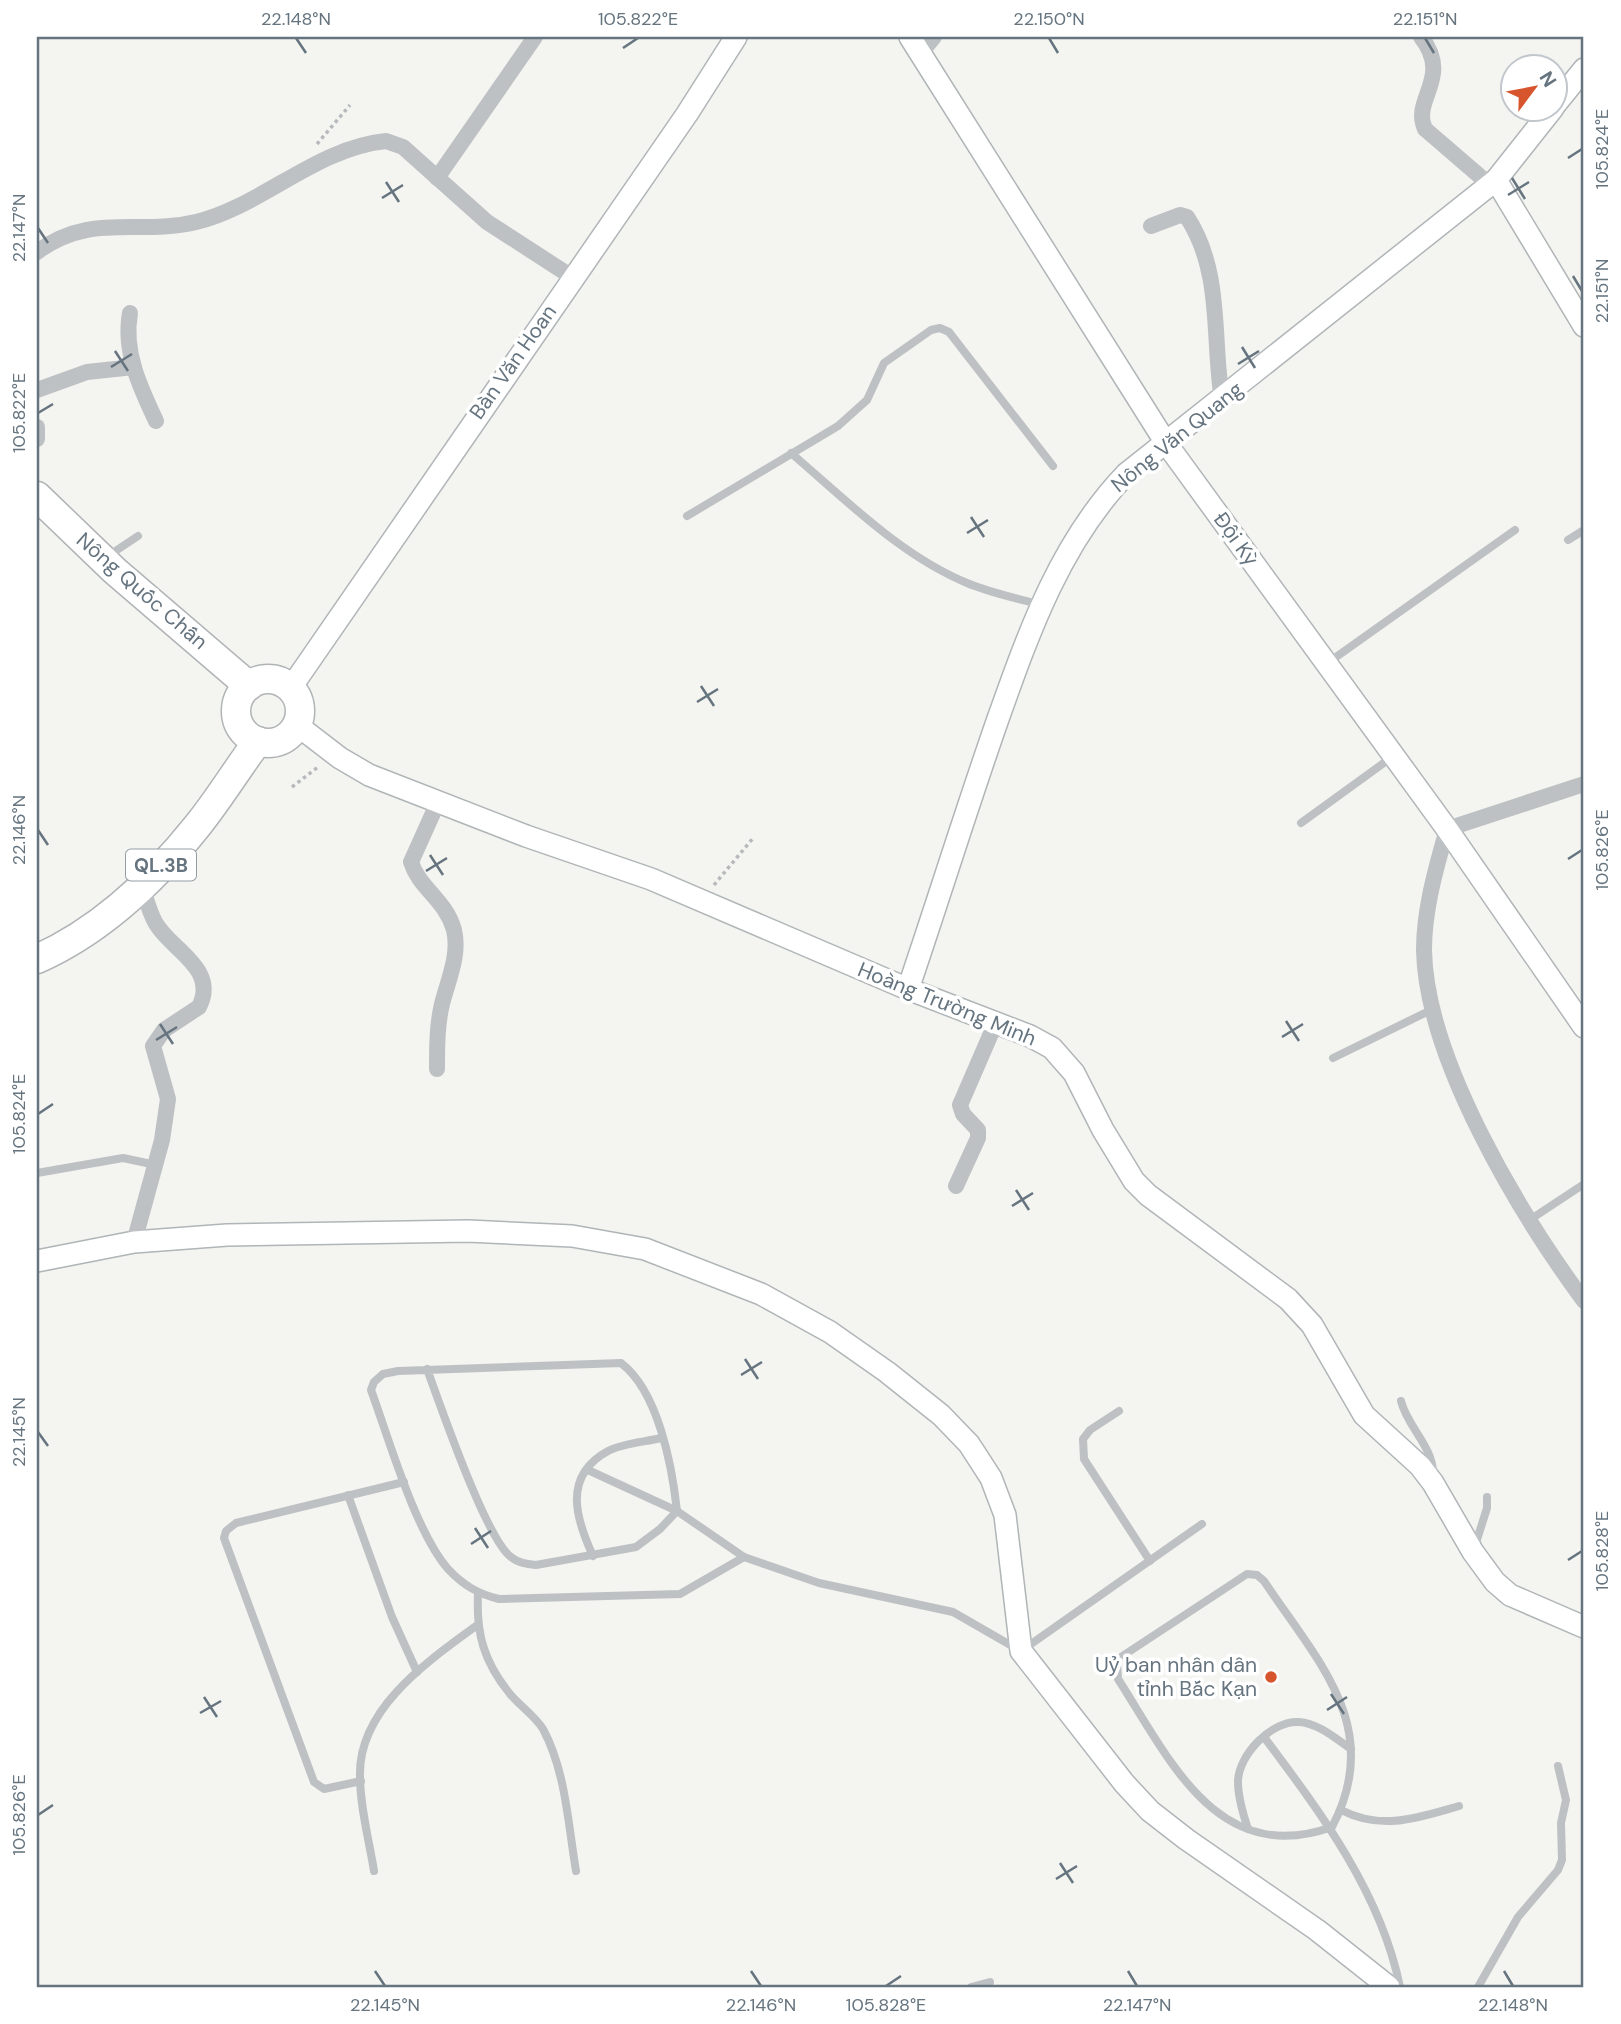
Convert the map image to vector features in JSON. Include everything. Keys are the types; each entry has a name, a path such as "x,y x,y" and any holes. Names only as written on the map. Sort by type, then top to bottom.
{"highway":[{"name":"Nông Quốc Chấn","path":"37,496 109,565 249,686"},
{"path":"265,679 290,689 299,706 297,725 281,740 258,741 248,736 237,716 237,705 249,686 265,679"},
{"name":"QL.3B","path":"37,959 93,928 142,886 198,825 258,741"}],"street":[{"path":"437,178 535,37"},
{"name":"Bàn Văn Hoan","path":"290,689 687,114 736,37"},
{"path":"915,46 934,37"},
{"path":"1421,37 1434,59 1434,77 1423,110 1425,129 1493,183 1584,326"},
{"name":"Đội Kỳ","path":"915,46 1166,443 1447,829 1584,1027"},
{"name":"Nông Văn Quang","path":"1568,89 1584,69"},
{"name":"Nông Văn Quang","path":"908,989 967,807 1042,604 1073,540 1100,502 1126,474 1493,183 1542,122"},
{"path":"37,251 76,230 194,222 219,214 319,163 376,142 395,142 487,222 572,277"},
{"path":"1151,226 1180,215 1187,217 1204,256 1215,303 1217,374 1222,400"},
{"path":"130,313 128,344 134,368 156,421"},
{"path":"37,390 87,372 134,368"},
{"path":"37,427 37,439"},
{"name":"Hoàng Trường Minh","path":"297,725 340,758 369,775 702,900 908,989 996,1022 1052,1048 1065,1060 1133,1181 1147,1195 1289,1299 1312,1325 1364,1415 1420,1466 1433,1483 1473,1552 1495,1582 1510,1595 1584,1627"},
{"path":"1584,784 1447,829 1430,892 1424,949 1431,1010 1462,1094 1531,1219 1584,1301"},
{"path":"437,1069 442,1005 454,961 455,933 440,900 420,879 411,862 438,802"},
{"path":"134,1242 156,1165 168,1099 153,1046 164,1030 199,1007 204,989 195,965 154,922 142,886"},
{"path":"956,1186 978,1138 978,1130 960,1105 996,1022"},
{"path":"37,1261 134,1242 351,1231 468,1231 572,1236 645,1249 761,1294 830,1332 887,1372 941,1415 969,1444 991,1478 1005,1515 1021,1651 1115,1772 1150,1811 1317,1930 1389,1987"}],"lane":[{"path":"687,516 838,426 867,400 884,363 931,330 940,328 949,332 1053,466"},
{"path":"791,453 892,538 940,569 994,593 1042,604"},
{"path":"1327,664 1515,530"},
{"path":"1567,540 1584,530"},
{"path":"109,565 138,536"},
{"path":"1301,823 1394,756"},
{"path":"1333,1058 1431,1010"},
{"path":"37,1173 123,1158 156,1165"},
{"path":"1531,1219 1584,1184"},
{"path":"427,1369 458,1455 499,1543 509,1556 536,1565 636,1547 660,1529 677,1511 674,1478 643,1384 621,1363 427,1369 383,1374 374,1382 371,1390 404,1482 435,1550 448,1569 478,1594 499,1599 680,1594 744,1557"},
{"path":"1401,1401 1433,1467 1433,1483"},
{"path":"1119,1411 1090,1430 1083,1439 1082,1451 1084,1459 1150,1561"},
{"path":"593,1556 576,1513 575,1496 588,1470 594,1460 610,1450 661,1438"},
{"path":"588,1470 677,1511 744,1557 819,1583 953,1612 1021,1651 1202,1524"},
{"path":"360,1781 324,1789 314,1782 224,1538 226,1531 236,1523 404,1482"},
{"path":"348,1495 392,1618 417,1672"},
{"path":"1473,1552 1487,1508 1487,1497"},
{"path":"1247,1574 1257,1575 1344,1707 1351,1749 1349,1778 1341,1810 1332,1827 1310,1835 1287,1838 1248,1829 1218,1816 1188,1787 1118,1679 1117,1662 1247,1574"},
{"path":"478,1594 477,1626 485,1655 509,1693 542,1727 559,1767 576,1871"},
{"path":"374,1871 360,1781 366,1734 417,1672 477,1626"},
{"path":"1248,1829 1240,1803 1238,1780 1251,1751 1264,1737 1277,1727 1298,1721 1315,1726 1351,1749"},
{"path":"1264,1737 1332,1827 1393,1954 1400,1987"},
{"path":"1478,1987 1518,1917 1558,1870 1562,1860 1561,1823 1566,1800 1558,1766"},
{"path":"1341,1810 1371,1821 1402,1823 1459,1806"},
{"path":"971,1987 990,1982"}],"path":[{"path":"702,900 754,837"}],"place":[{"name":"Uỷ ban nhân dân tỉnh Bắc Kạn","path":"1271,1677"}]}
